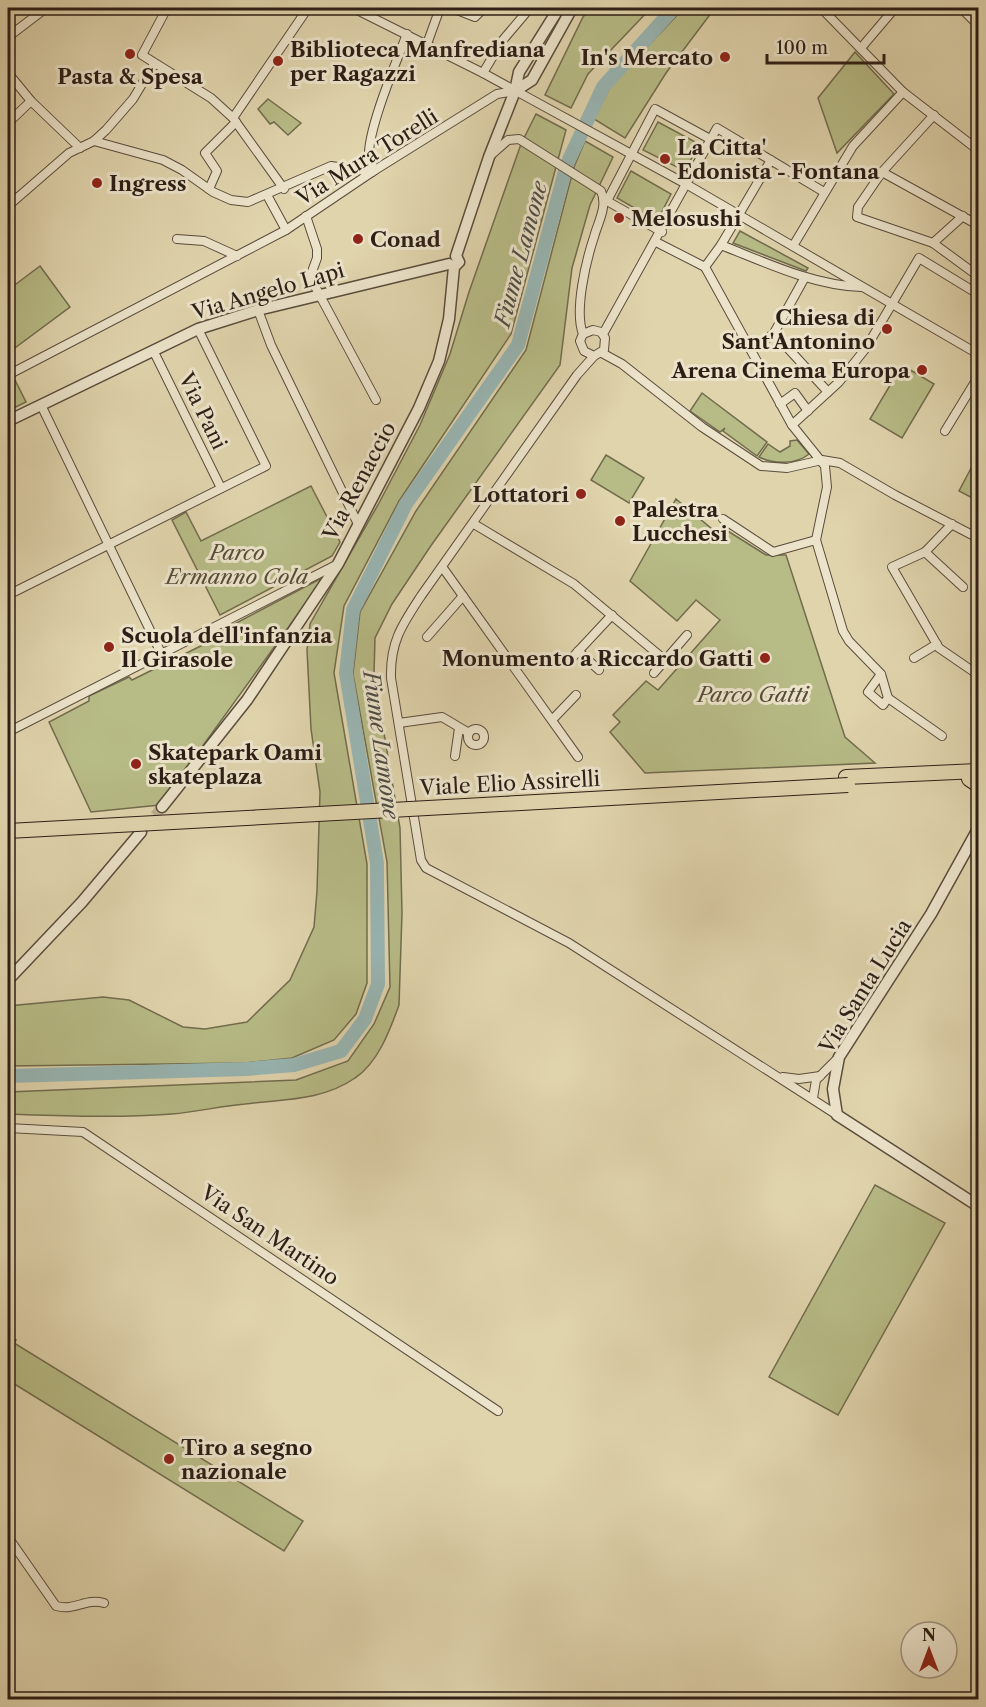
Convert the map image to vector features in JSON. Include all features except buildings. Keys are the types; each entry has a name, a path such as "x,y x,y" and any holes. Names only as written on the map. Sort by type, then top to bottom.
{"main road":[{"name":"Viale Elio Assirelli","path":"8,823 847,781 976,778"},
{"name":"Viale Elio Assirelli","path":"8,831 847,781"}],"street":[{"path":"8,35 46,8"},
{"path":"167,8 142,55 211,98 234,120 284,189"},
{"path":"209,189 217,171 205,153 234,120 308,8"},
{"path":"353,8 502,83 686,184 978,354"},
{"path":"426,44 440,8"},
{"path":"452,8 475,17 484,8"},
{"path":"483,73 502,41 530,8"},
{"path":"502,83 519,72 559,8"},
{"path":"515,91 532,80 573,8"},
{"path":"821,8 903,92 978,150"},
{"path":"861,48 895,8"},
{"path":"961,8 978,25"},
{"path":"94,141 163,160 231,200 248,202 284,189 331,166 373,171 368,158 372,139 390,77 407,34"},
{"path":"8,206 69,153 94,141 133,99 154,64"},
{"path":"519,72 532,80"},
{"name":"Via Renaccio","path":"162,807 247,700 338,564 419,408 439,361 449,319 453,262 489,157 515,91 519,72"},
{"path":"8,73 31,101 80,148"},
{"name":"Via Mura Torelli","path":"8,375 286,230 373,171 498,94 515,91"},
{"path":"793,246 853,147 903,92"},
{"path":"8,123 31,101"},
{"path":"662,232 607,201 627,153 655,109 710,139"},
{"path":"934,115 882,172 858,207 857,217 933,243 978,276"},
{"path":"824,192 717,129 662,232 603,334 601,351 577,375 400,628 391,655 391,678 421,860 426,868 569,944 779,1076 978,1206"},
{"path":"489,157 508,140 519,139 598,190 603,196 603,209 593,239 579,307 583,334 580,341 584,351 577,375"},
{"path":"705,267 721,245 771,160"},
{"path":"882,172 978,225"},
{"path":"267,195 286,230"},
{"path":"306,216 317,249 317,258 310,277 376,400"},
{"path":"933,243 963,216"},
{"path":"177,239 204,241 237,256"},
{"path":"656,242 705,267 754,350 792,425 822,460 827,473 827,487 816,540 843,631 849,641 881,674 888,698 942,736"},
{"path":"721,245 834,286 864,287"},
{"path":"792,425 828,393 866,348 919,258 978,294"},
{"name":"Via Angelo Lapi","path":"8,421 198,328 258,310 453,262"},
{"path":"763,342 774,333 805,277"},
{"path":"258,310 271,345 358,524"},
{"path":"8,595 266,466 198,328"},
{"path":"583,334 593,330 603,334"},
{"path":"774,333 828,393"},
{"name":"Via Pani","path":"153,350 221,488"},
{"path":"584,351 601,351 622,364 702,427 761,466 787,468 822,460 840,463 978,538"},
{"path":"945,431 978,377"},
{"path":"780,404 795,393 808,411"},
{"path":"41,405 161,654"},
{"path":"723,519 773,552 816,540"},
{"path":"474,524 574,584 665,660"},
{"path":"952,524 925,552 892,567 937,644 974,672"},
{"path":"925,552 963,587"},
{"path":"8,732 338,564"},
{"path":"443,568 578,757"},
{"path":"427,637 463,596"},
{"path":"570,660 612,615"},
{"path":"654,673 687,635"},
{"path":"914,658 937,644"},
{"path":"578,651 599,670"},
{"path":"881,674 868,692 883,705 888,698"},
{"path":"552,720 576,695"},
{"path":"399,723 442,717 469,734"},
{"path":"455,756 459,728"},
{"name":"Via Santa Lucia","path":"837,1115 833,1089 839,1056 932,914 978,829"},
{"path":"8,980 82,902 141,832"},
{"path":"813,1098 814,1084 839,1056"},
{"path":"779,1076 800,1079 821,1076"},
{"name":"Via San Martino","path":"8,1128 83,1132 498,1411"},
{"path":"8,1538 56,1606 69,1609 93,1600 104,1603"}],"green space":[{"path":"591,8 651,8 588,74 571,108 545,95 583,17"},
{"path":"684,8 715,8 666,73 625,138 594,119 611,85"},
{"path":"855,52 894,94 837,153 818,98"},
{"path":"268,99 301,123 288,135 274,122 270,124 258,109"},
{"path":"536,114 566,130 511,334 399,501 344,606 334,673 367,864 367,983 356,1014 334,1040 292,1058 245,1063 8,1066 8,1006 103,997 129,1000 183,1027 205,1029 247,1022 290,980 314,927 317,891 320,792 311,729 307,650 310,624 379,503 420,425 450,354 469,292 521,144"},
{"path":"658,122 699,144 685,171 643,150"},
{"path":"585,141 613,157 590,205 572,268 560,365 430,547 392,604 375,638 374,674 400,828 402,913 399,1005 377,1055 363,1072 342,1086 302,1098 152,1115 8,1114 8,1092 296,1080 348,1061 374,1024 390,987 387,862 353,674 360,612 416,511 526,350 574,167"},
{"path":"631,171 671,194 657,221 617,198"},
{"path":"740,231 808,268 806,271 733,243"},
{"path":"40,266 70,307 8,353 8,290"},
{"path":"902,365 934,384 902,438 870,419"},
{"path":"14,378 26,402 8,411 8,382"},
{"path":"702,393 767,442 757,456 723,431 725,428 720,432 690,411"},
{"path":"797,440 809,454 804,458 784,462 759,457 768,444 780,452 790,446 790,441"},
{"path":"606,455 644,478 629,503 591,480"},
{"path":"978,455 978,501 959,491"},
{"name":"Parco Ermanno Cola","path":"311,486 340,542 332,556 220,615 172,520 186,512 201,541"},
{"name":"Parco Gatti","path":"676,499 717,533 723,528 766,555 786,555 845,737 875,763 645,773 610,732 620,722 613,715 646,681 658,690 720,620 696,600 677,621 630,581"},
{"path":"320,579 319,585 160,805 91,812 49,722 89,701 89,696 129,677 132,680 223,635 223,630"},
{"path":"875,1185 945,1223 838,1415 769,1377"},
{"name":"Tiro a segno nazionale","path":"8,1335 16,1340 14,1343 303,1521 284,1551 8,1380"}],"waterway":[{"name":"Fiume Lamone","path":"8,1076 246,1069 294,1065 341,1051 365,1019 378,984 377,863 346,673 353,610 406,504 518,345 567,164 603,87 674,8"}],"tunnel":[{"path":"755,348 763,342"},
{"path":"145,827 162,807"}],"place":[{"name":"Pasta & Spesa","path":"130,54"},
{"name":"In's Mercato","path":"725,57"},
{"name":"Biblioteca Manfrediana per Ragazzi","path":"278,61"},
{"name":"La Citta' Edonista - Fontana","path":"665,159"},
{"name":"Ingress","path":"97,183"},
{"name":"Melosushi","path":"619,218"},
{"name":"Conad","path":"358,239"},
{"name":"Chiesa di Sant'Antonino","path":"887,329"},
{"name":"Arena Cinema Europa","path":"922,370"},
{"name":"Lottatori","path":"581,494"},
{"name":"Palestra Lucchesi","path":"620,521"},
{"name":"Scuola dell'infanzia Il Girasole","path":"109,647"},
{"name":"Monumento a Riccardo Gatti","path":"765,658"},
{"name":"Skatepark Oami skateplaza","path":"136,764"},
{"name":"Tiro a segno nazionale","path":"169,1459"}]}
